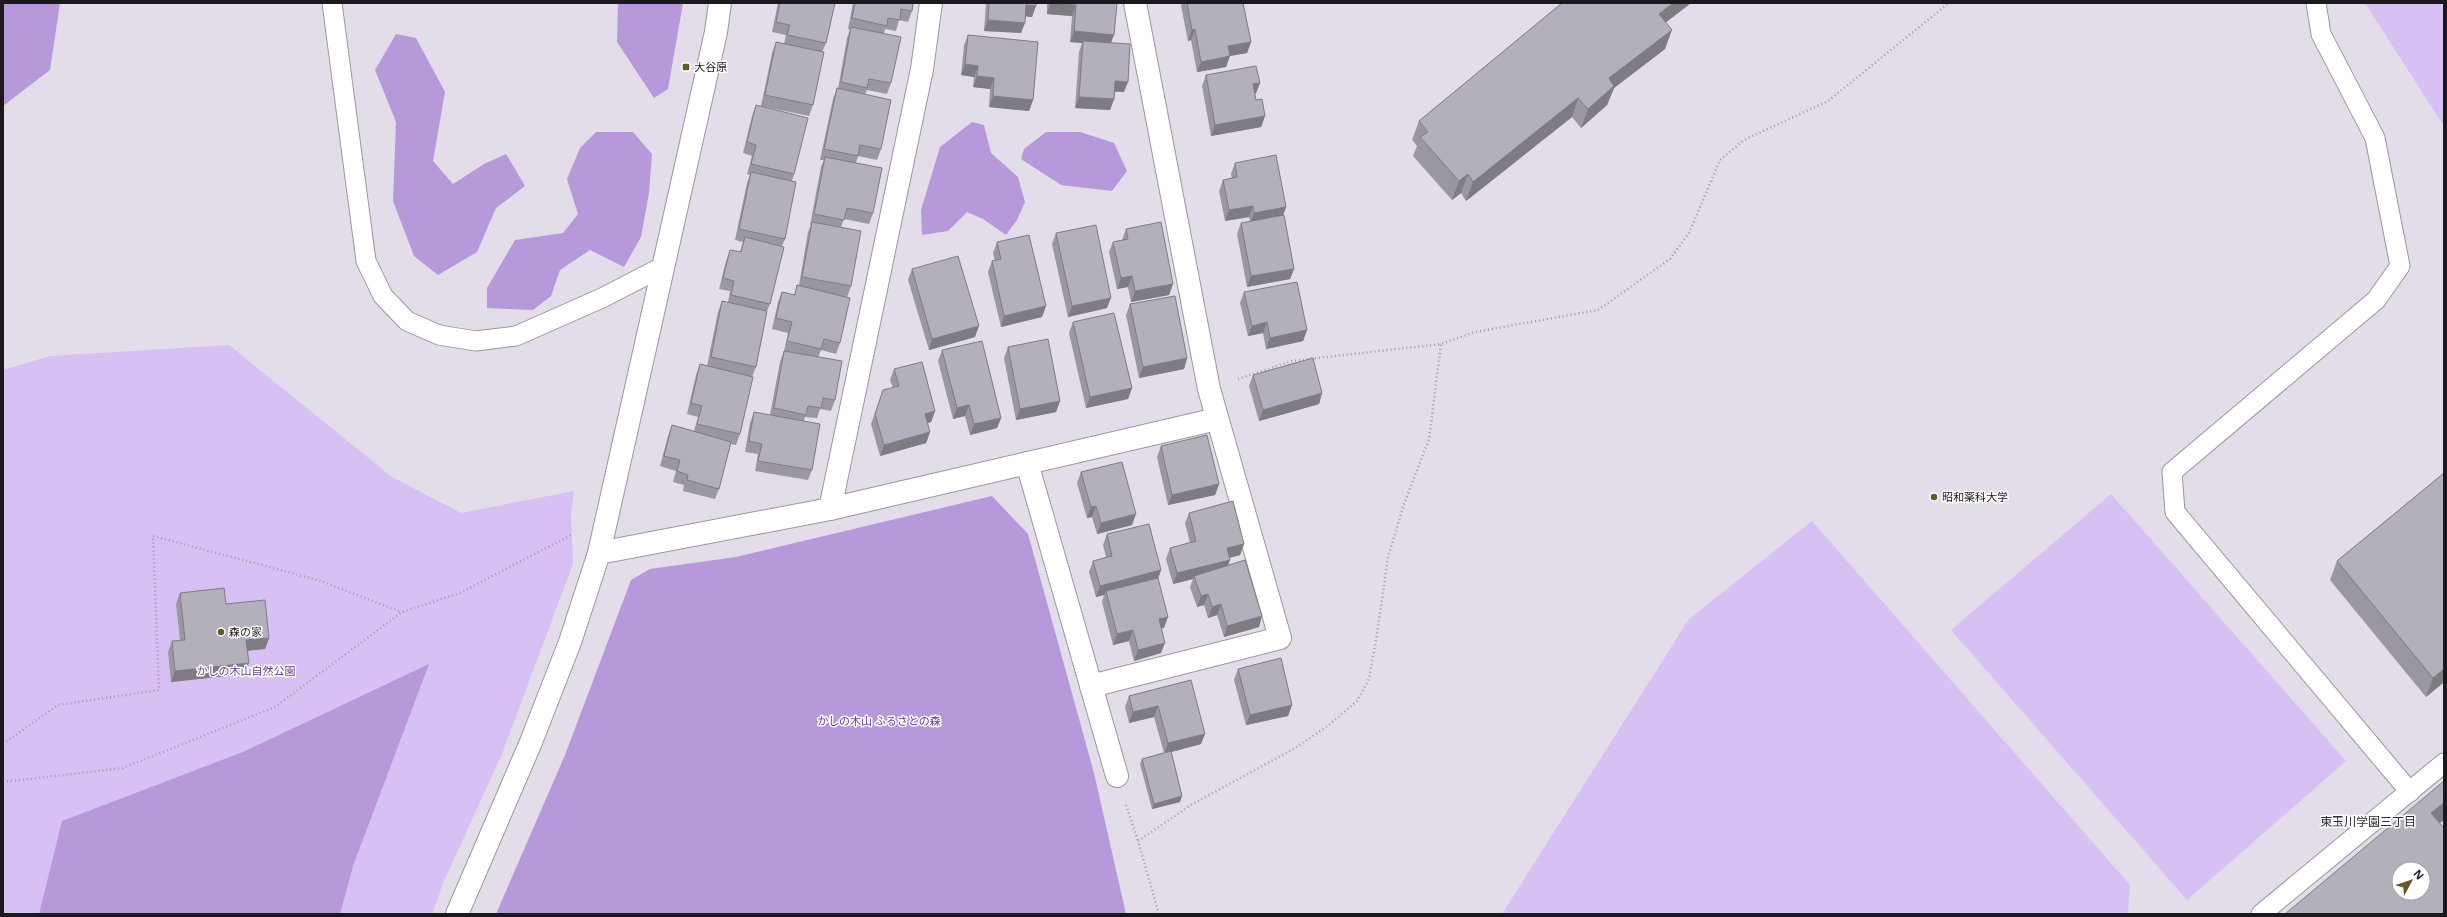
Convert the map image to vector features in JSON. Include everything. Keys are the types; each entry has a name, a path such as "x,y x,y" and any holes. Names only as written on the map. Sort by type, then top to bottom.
{"street":[{"path":"457,914 533,735 570,642 599,553 716,32 720,3"},
{"path":"830,509 922,70 931,3"},
{"path":"1091,686 1280,638 1209,389 1135,3"},
{"path":"599,553 830,509 1217,419"},
{"path":"1027,463 1117,776"}],"lane":[{"path":"332,3 366,261 383,296 407,321 439,335 476,341 516,336 602,298 664,266"},
{"path":"2316,3 2321,34 2375,138 2400,266 2376,300 2172,472 2175,512 2410,792"},
{"path":"2261,914 2444,763"}],"path":[{"path":"1209,389 1292,361 1441,344 1475,332 1598,310 1670,259 1689,233 1720,160 1744,140 1828,101 1949,3"},
{"path":"1138,841 1191,805 1295,748 1329,725 1357,701 1368,679 1377,634 1388,557 1404,504 1429,439 1441,344"},
{"path":"3,782 123,768 275,708 402,612 460,593 568,536 607,521"},
{"path":"3,744 58,705 159,690 153,536 321,581 402,612"},
{"path":"1117,776 1159,914"}],"green space":[{"path":"3,3 60,3 50,70 3,106"},
{"path":"618,3 683,3 668,89 654,98 617,42"},
{"path":"2365,3 2444,3 2444,126"},
{"path":"396,34 416,38 445,92 433,161 453,184 484,164 506,154 525,186 496,208 477,252 438,275 414,256 393,201 396,122 375,70"},
{"path":"972,122 984,125 991,153 1018,177 1025,202 1017,220 1006,235 983,219 967,212 948,231 922,235 921,210 940,147"},
{"path":"596,132 633,132 652,154 649,193 641,237 624,267 590,250 560,270 551,296 533,310 487,308 487,288 515,240 563,233 578,214 567,179 580,148"},
{"path":"1046,132 1080,132 1114,143 1127,171 1112,191 1061,185 1021,159 1024,149"},
{"name":"かしの木山自然公園","path":"229,345 392,477 461,513 574,491 571,514 573,564 502,754 444,881 432,914 3,914 3,370 50,356"},
{"path":"2111,494 2346,761 2187,900 1951,630"},
{"name":"かしの木山 ふるさとの森","path":"992,496 1028,534 1094,773 1126,914 496,914 565,755 631,580 650,569 736,557"},
{"path":"1812,521 2130,885 2128,914 1502,914 1689,619"},
{"path":"429,664 353,866 340,914 39,914 62,821 243,752"}],"building":[{"path":"780,3 835,3 826,43 787,35 790,25 776,22"},
{"path":"855,3 913,3 912,11 901,9 900,20 888,18 887,26 852,18"},
{"path":"989,3 1036,3 1036,6 1026,5 1025,23 988,20"},
{"path":"1050,3 1117,3 1114,35 1074,31 1076,5"},
{"path":"1187,3 1243,3 1251,42 1228,46 1230,56 1201,62 1195,29 1192,30"},
{"path":"1562,3 1673,3 1659,14 1672,30 1609,78 1614,86 1588,109 1578,98 1473,182 1468,174 1459,181 1420,137 1428,132 1419,121"},
{"path":"851,27 901,37 891,83 869,79 867,88 841,82"},
{"path":"968,35 1038,42 1033,100 993,96 994,78 977,76 978,66 965,64"},
{"path":"1083,41 1130,44 1128,82 1115,81 1114,99 1079,97"},
{"path":"776,42 824,52 813,105 765,95"},
{"path":"1256,66 1260,83 1253,84 1256,100 1262,99 1265,116 1215,125 1206,75"},
{"path":"837,88 891,100 881,149 860,145 858,156 824,149"},
{"path":"756,105 808,118 794,174 751,164 756,145 747,142"},
{"path":"1276,155 1286,207 1254,213 1253,206 1229,210 1223,180 1237,177 1235,163"},
{"path":"825,157 882,168 873,213 847,208 844,220 814,214"},
{"path":"751,172 796,182 785,239 739,229"},
{"path":"1284,215 1294,269 1251,276 1241,223"},
{"path":"812,222 861,231 851,286 802,277"},
{"path":"1161,222 1173,284 1135,291 1132,276 1121,278 1113,242 1128,239 1126,229"},
{"path":"1096,225 1111,298 1072,306 1056,233"},
{"path":"1029,235 1046,306 1004,316 992,261 1001,259 997,242"},
{"path":"745,237 784,247 770,304 731,295 734,281 723,278 730,250 741,252"},
{"path":"958,256 979,326 932,339 912,269"},
{"path":"1297,282 1307,330 1270,338 1267,322 1252,326 1244,292"},
{"path":"797,285 850,298 840,343 824,339 821,349 787,341 792,322 776,318 782,292 795,295"},
{"path":"1175,296 1187,358 1143,367 1130,304"},
{"path":"722,301 767,311 756,367 711,357"},
{"path":"1114,313 1132,388 1090,397 1073,322"},
{"path":"1048,339 1060,401 1020,409 1008,347"},
{"path":"982,341 1001,418 974,424 969,405 957,408 942,350"},
{"path":"784,351 842,361 835,400 823,398 821,408 808,406 806,415 774,408"},
{"path":"1313,358 1322,393 1263,410 1253,375"},
{"path":"922,362 935,411 925,414 930,432 884,445 875,414 883,390 899,386 894,369"},
{"path":"700,364 753,377 740,434 697,424 702,406 691,403"},
{"path":"754,412 820,424 812,470 758,461 762,444 749,441"},
{"path":"672,425 731,442 719,489 687,480 688,475 677,471 680,460 664,456"},
{"path":"1207,435 1219,484 1172,495 1161,446"},
{"path":"1122,462 1136,514 1101,523 1096,506 1091,507 1081,472"},
{"path":"2444,473 2444,669 2433,678 2337,561"},
{"path":"1233,501 1244,544 1227,548 1230,560 1177,573 1170,548 1196,541 1189,513"},
{"path":"1149,524 1161,570 1100,586 1093,561 1112,556 1107,534"},
{"path":"1245,560 1262,616 1227,626 1221,604 1212,607 1208,594 1201,596 1194,576"},
{"path":"1158,578 1168,617 1159,619 1165,643 1138,650 1133,630 1117,634 1106,591"},
{"name":"森の家","path":"224,588 226,604 265,600 269,638 246,640 249,663 175,671 172,641 185,640 180,593"},
{"path":"1281,658 1292,705 1250,715 1238,669"},
{"path":"1191,680 1205,734 1168,743 1158,706 1133,712 1129,696"},
{"path":"1171,751 1182,796 1154,804 1142,759"},
{"path":"2444,781 2444,803 2431,813 2444,828 2444,914 2285,914"}],"place":[{"name":"大谷原","path":"686,67"},
{"name":"昭和薬科大学","path":"1934,497"},
{"name":"森の家","path":"221,632"}],"district":[{"name":"東玉川学園三丁目","path":"2368,822"}]}
